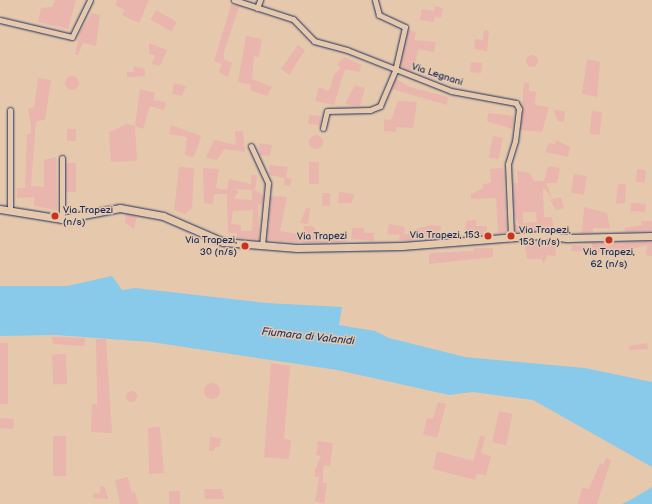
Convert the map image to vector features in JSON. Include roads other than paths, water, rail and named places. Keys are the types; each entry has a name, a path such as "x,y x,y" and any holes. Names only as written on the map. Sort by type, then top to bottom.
{"street":[{"path":"0,20 72,36 90,0"},
{"name":"Via Legnani","path":"234,0 293,19 314,41 347,50 395,71 451,91 513,101 518,106 515,141 508,164 511,237"},
{"path":"257,8 260,0"},
{"path":"323,128 327,111 370,110 380,106 395,71 405,27 379,15 375,0"},
{"path":"10,110 10,211"},
{"path":"252,146 268,183 262,245"},
{"path":"62,158 62,219"},
{"name":"Via Trapezi","path":"0,209 62,219 120,208 163,216 223,242 262,245 402,246 511,237 652,236"}],"water":[{"name":"Fiumara di Valanidi","path":"112,276 122,290 135,288 267,303 342,307 339,325 375,331 389,338 465,357 585,368 652,382 652,467 533,400 473,392 449,395 337,370 151,342 55,335 0,336 0,286 67,286"},
{"path":"652,487 652,504 622,504 632,499"}],"place":[{"name":"Via Trapezi (n/s)","path":"55,216"},
{"name":"Via Trapezi, 153","path":"488,236"},
{"name":"Via Trapezi, 153 (n/s)","path":"511,236"},
{"name":"Via Trapezi, 62 (n/s)","path":"609,240"},
{"name":"Via Trapezi, 30 (n/s)","path":"245,246"}]}
